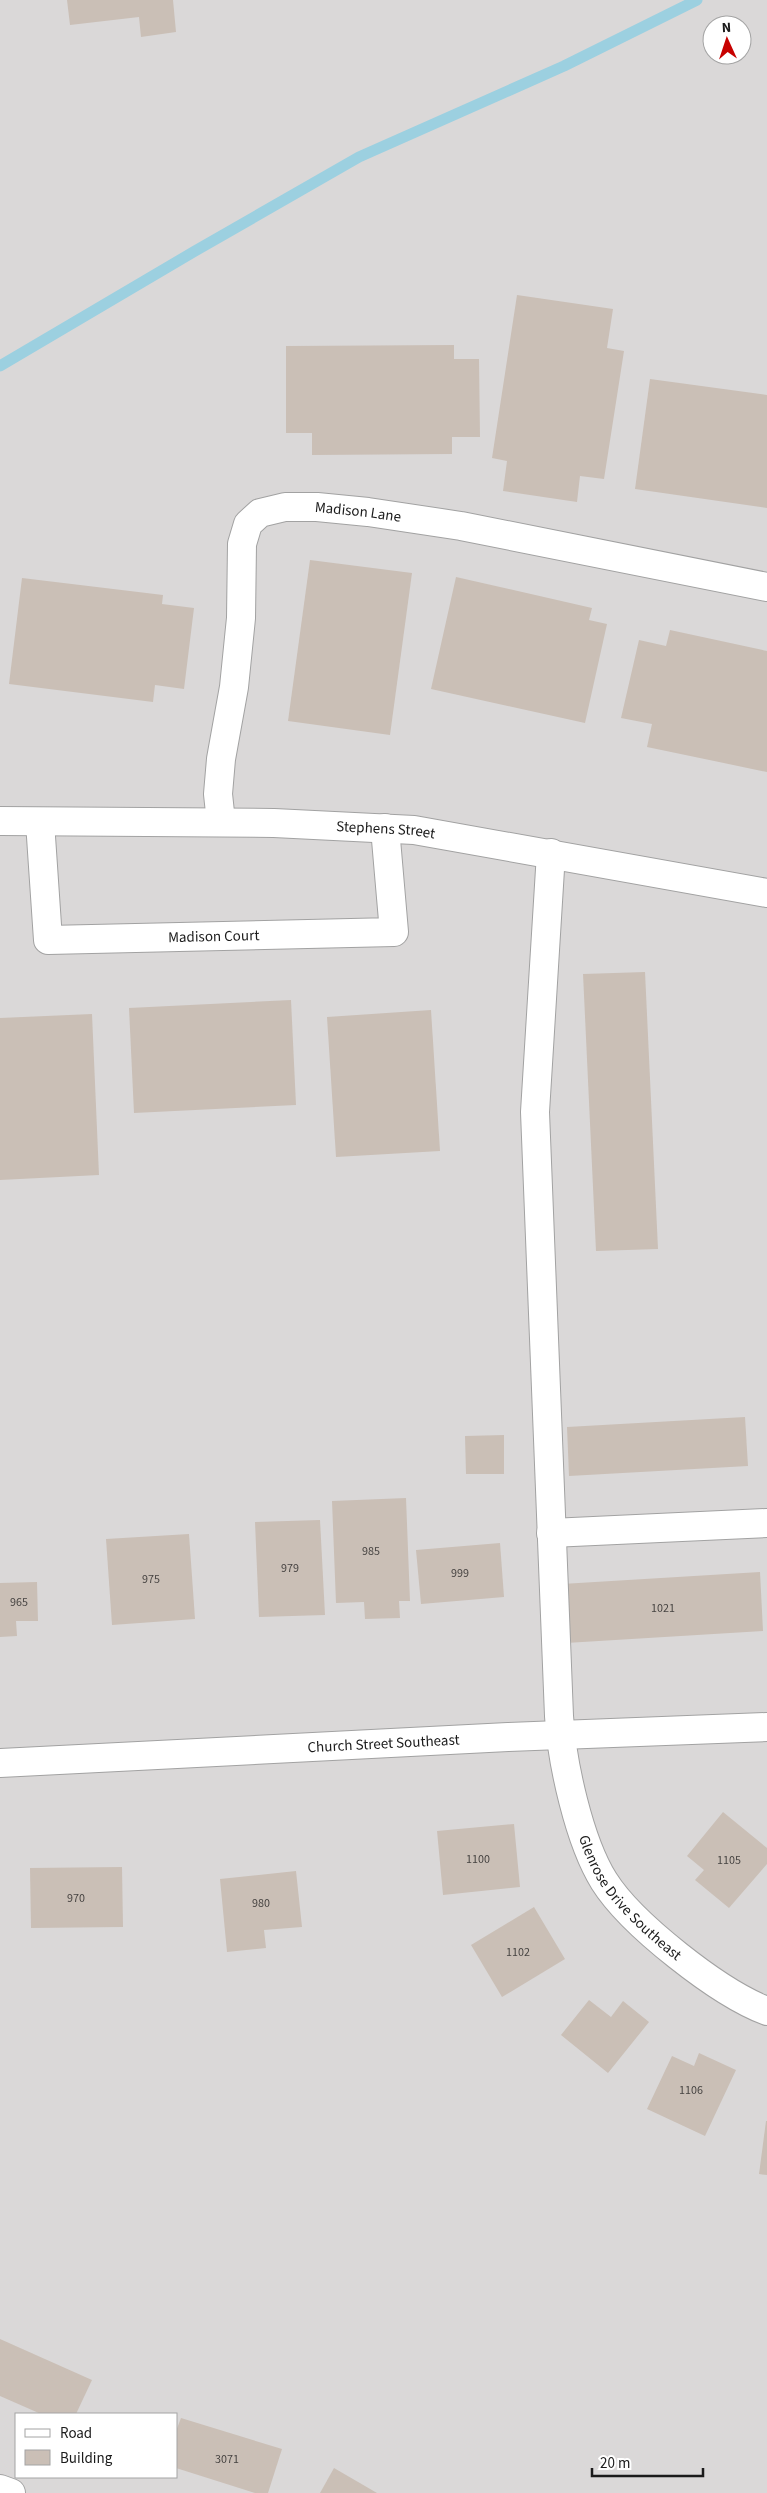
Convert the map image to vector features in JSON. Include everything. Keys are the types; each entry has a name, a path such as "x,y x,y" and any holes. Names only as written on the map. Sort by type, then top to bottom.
{"street":[{"name":"Madison Lane","path":"221,822 219,785 221,758 234,687 240,618 242,544 248,524 260,513 285,507 368,512 461,526 767,587"},
{"name":"Stephens Street","path":"0,821 221,822 414,830 767,893"},
{"name":"Madison Court","path":"40,822 48,940 394,932 385,828"},
{"name":"Glenrose Drive Southeast","path":"551,853 535,1112 560,1735 583,1829 604,1881 633,1915 694,1968 731,1992 767,2011"},
{"path":"551,1533 767,1523"},
{"name":"Church Street Southeast","path":"0,1763 560,1735 767,1727"},
{"path":"0,2489 11,2493"}],"shaded area":[{"path":"0,0 767,0 767,2493 0,2493"}],"building":[{"path":"67,0 173,0 176,32 141,37 139,17 70,25"},
{"path":"517,295 613,309 607,348 624,351 604,479 580,476 577,502 503,491 507,461 492,458"},
{"path":"454,345 454,359 479,359 480,437 452,437 452,454 312,455 312,433 286,433 286,346"},
{"path":"650,379 767,395 767,508 635,489"},
{"path":"310,560 412,573 390,735 288,721"},
{"path":"456,577 592,608 589,620 607,624 585,723 431,689"},
{"path":"22,578 163,595 162,604 194,608 184,689 155,685 153,702 9,684"},
{"path":"670,630 767,651 767,772 647,747 652,724 621,718 639,640 666,646"},
{"path":"645,972 658,1249 596,1251 583,974"},
{"path":"291,1000 296,1105 134,1113 129,1008"},
{"path":"431,1010 440,1151 336,1157 327,1017"},
{"path":"92,1014 99,1175 0,1180 0,1018"},
{"path":"745,1417 748,1466 569,1476 567,1427"},
{"path":"504,1435 504,1474 466,1474 465,1436"},
{"path":"406,1498 410,1601 399,1601 400,1618 365,1619 364,1602 336,1603 332,1501"},
{"path":"320,1520 325,1615 259,1617 255,1522"},
{"path":"189,1534 195,1619 112,1625 106,1539"},
{"path":"500,1543 504,1597 421,1604 416,1550"},
{"path":"760,1572 763,1631 566,1643 562,1584"},
{"path":"37,1582 38,1621 16,1621 17,1636 0,1637 0,1583"},
{"path":"723,1812 767,1848 767,1864 729,1908 695,1880 704,1870 687,1856"},
{"path":"514,1824 520,1887 443,1895 437,1831"},
{"path":"122,1867 123,1927 31,1928 30,1868"},
{"path":"296,1871 302,1927 264,1930 266,1948 227,1952 220,1879"},
{"path":"534,1907 565,1959 502,1997 471,1945"},
{"path":"589,2000 611,2017 623,2001 649,2022 608,2073 561,2035"},
{"path":"699,2053 736,2070 705,2136 647,2109 672,2056 694,2066"},
{"path":"767,2121 767,2175 759,2174"},
{"path":"0,2339 92,2380 76,2413 39,2413 0,2396"},
{"path":"181,2418 282,2449 268,2493 255,2493 178,2469 178,2426"},
{"path":"334,2468 377,2493 320,2493"}],"waterway":[{"path":"0,366 359,157 564,66 697,0"}]}
